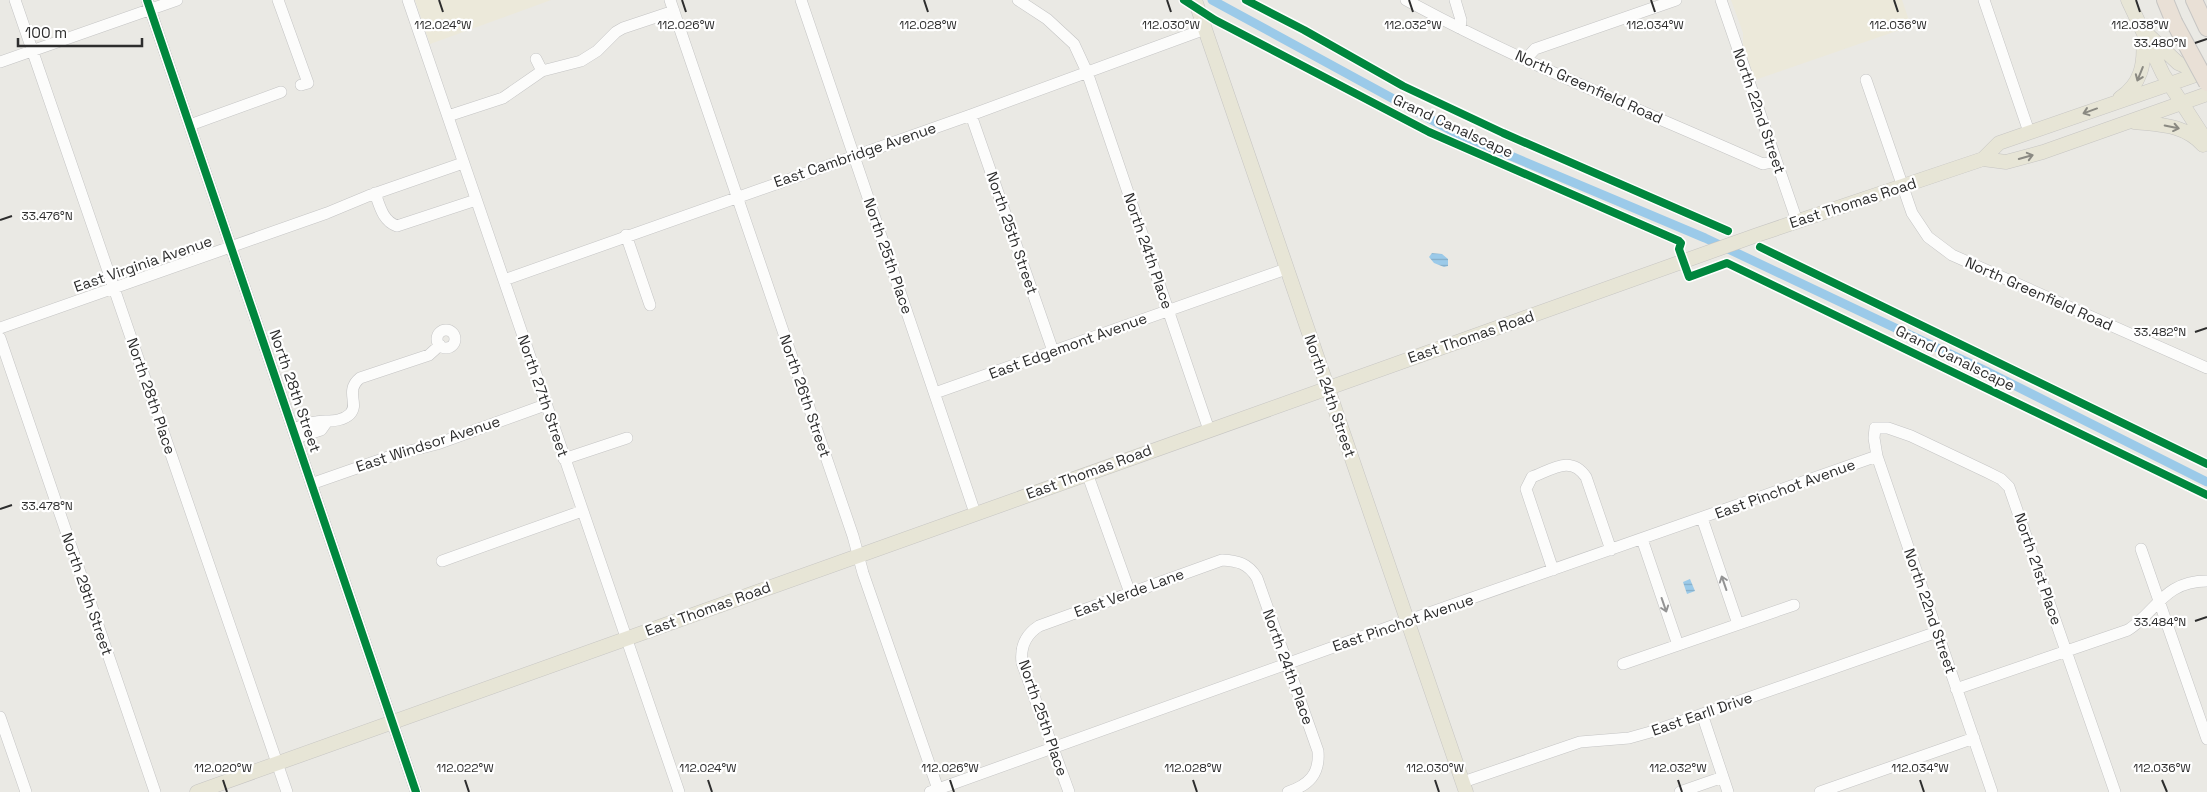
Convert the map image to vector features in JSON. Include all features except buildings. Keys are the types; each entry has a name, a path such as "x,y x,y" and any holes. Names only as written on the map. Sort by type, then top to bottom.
{"highway":[{"path":"2165,0 2174,22 2206,78"},
{"path":"2197,6 2207,28"}],"main road":[{"path":"2128,0 2169,84 2207,142"},
{"name":"North 24th Street","path":"1196,4 1464,787"},
{"path":"2142,30 2178,63 2206,78 2202,96"},
{"path":"2110,104 2126,94 2141,74 2144,56 2142,30"},
{"name":"East Thomas Road","path":"1983,159 1999,143 2187,78 2206,78"},
{"name":"East Thomas Road","path":"197,792 1739,241 1983,159 2006,162 2130,122 2202,96"},
{"path":"2130,122 2174,126 2194,135 2207,149"}],"street":[{"name":"North 28th Place","path":"15,0 287,792"},
{"path":"0,62 33,51 148,5 177,0"},
{"path":"278,0 308,83 301,85"},
{"name":"North 27th Street","path":"408,0 679,792"},
{"name":"North 25th Place","path":"801,0 976,513"},
{"name":"North 24th Place","path":"1018,0 1047,19 1074,44 1087,72 1209,430"},
{"name":"North Greenfield Road","path":"1406,0 1526,59 1764,164 1776,161"},
{"path":"1455,0 1461,20 1460,28"},
{"path":"1526,59 1535,49 1676,0"},
{"name":"North 22nd Street","path":"1721,0 1797,221"},
{"path":"1984,0 2030,132"},
{"name":"North 28th Street","path":"148,5 416,792"},
{"path":"448,116 503,98 542,72 581,61 592,61 616,32 672,6"},
{"name":"North 26th Street","path":"672,6 853,536 863,573 936,791"},
{"name":"East Cambridge Avenue","path":"504,280 626,235 971,115 1205,29"},
{"path":"536,59 542,72"},
{"path":"1866,80 1902,186"},
{"path":"190,126 281,92"},
{"name":"North 25th Street","path":"971,115 1053,352"},
{"name":"East Virginia Avenue","path":"0,328 114,289 327,213 375,193 463,163"},
{"name":"North Greenfield Road","path":"1902,186 1918,223 1928,237 1952,255 2207,368"},
{"path":"375,193 383,214 389,223 397,226 476,200"},
{"path":"626,235 650,304"},
{"name":"East Edgemont Avenue","path":"935,393 1286,269"},
{"name":"North 29th Street","path":"0,338 155,792"},
{"path":"294,434 321,430 326,423 349,415 353,405 351,391 354,383 360,378 429,355 440,346"},
{"name":"East Windsor Avenue","path":"312,484 394,455 437,444 545,405"},
{"name":"North 22nd Street","path":"1875,428 1874,438 1877,456 1992,792"},
{"name":"North 21st Place","path":"1875,428 1888,428 1911,436 2001,479 2009,488 2115,792"},
{"path":"564,459 628,438"},
{"name":"East Pinchot Avenue","path":"936,791 1407,621 1877,456"},
{"path":"1553,570 1526,490 1532,476 1563,465 1575,465 1580,468 1586,477 1611,550"},
{"path":"1087,473 1130,593"},
{"path":"442,561 582,511"},
{"path":"1702,518 1738,624"},
{"path":"1642,540 1678,645"},
{"path":"2141,549 2207,739"},
{"name":"East Verde Lane","path":"1023,643 1032,630 1039,626 1222,560 1242,563"},
{"name":"North 24th Place","path":"1242,563 1252,569 1257,578 1318,751 1318,768 1314,776 1302,787 1288,792"},
{"path":"1956,689 2128,630 2141,620 2159,600 2179,587 2195,582 2207,582"},
{"path":"1624,664 1794,605"},
{"name":"East Earll Drive","path":"1464,787 1568,745 1594,740 1638,736 1937,632"},
{"name":"North 25th Place","path":"1023,643 1021,652 1022,663 1069,792"},
{"path":"1702,714 1728,792"},
{"path":"0,716 26,792"},
{"path":"1820,792 1974,738"},
{"path":"1680,792 1723,777"}],"shaded area":[{"path":"415,0 551,0 430,44"},
{"path":"1731,0 1902,0 1911,26 1755,80 1743,45 1743,33"}],"water":[{"path":"1432,253 1442,254 1448,259 1448,266 1444,267 1434,263 1429,257"},
{"path":"1690,579 1695,591 1687,594 1683,582"}],"waterway":[{"path":"1212,0 1454,132 1705,238 1982,369 2207,482"}],"cycle path":[{"path":"147,0 416,792"},
{"name":"Grand Canalscape","path":"1184,0 1215,20 1429,132 1679,241 1681,243 1679,249 1689,277 1727,263 2207,495"},
{"name":"Grand Canalscape","path":"1246,0 1304,30 1403,86 1503,133 1728,231"},
{"name":"Grand Canalscape","path":"1760,247 2207,464"}]}
